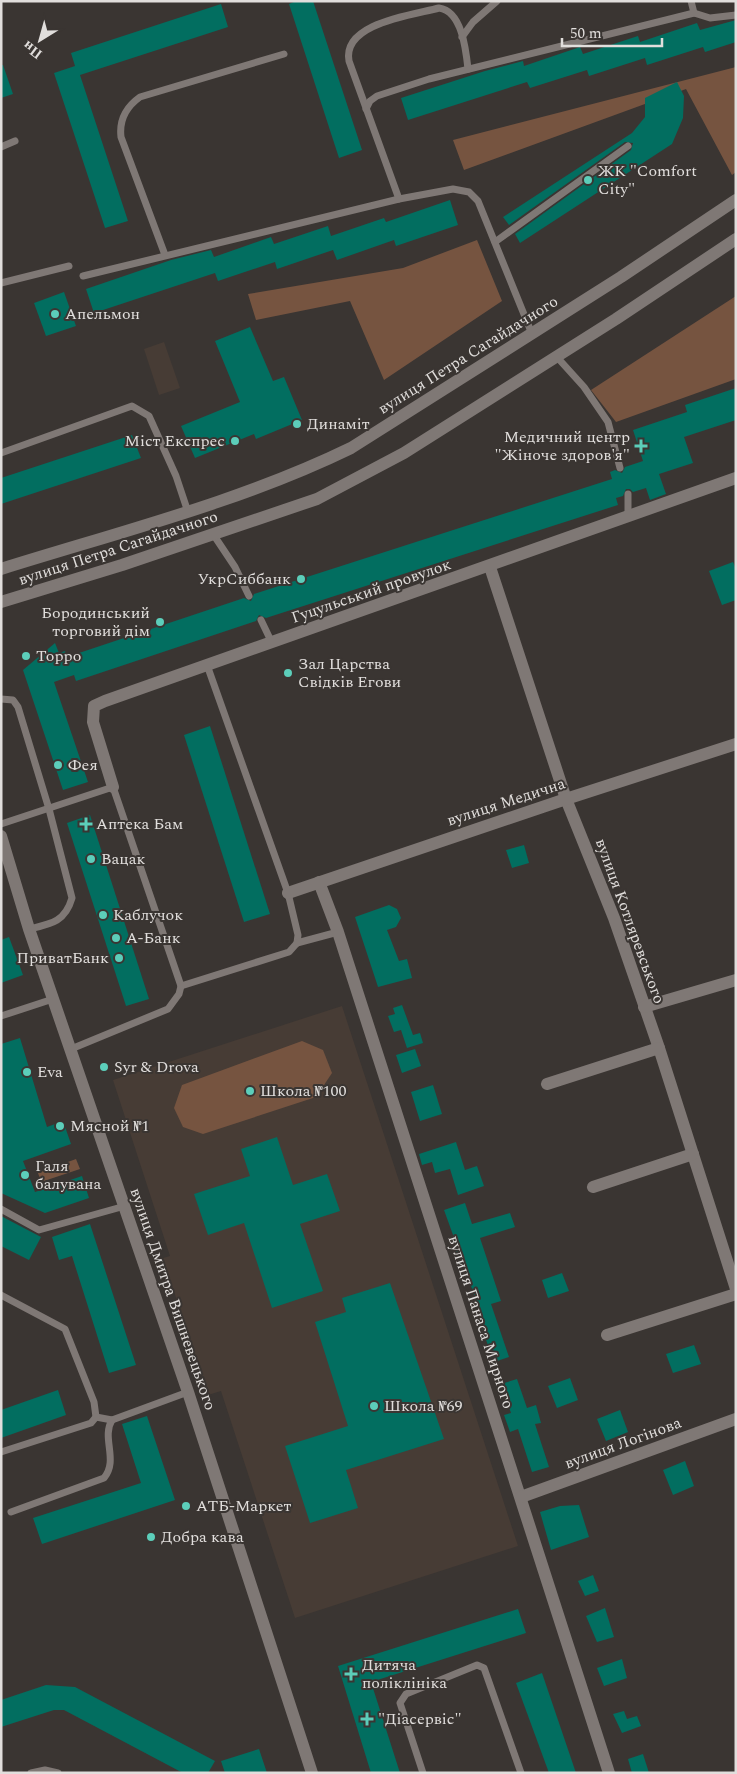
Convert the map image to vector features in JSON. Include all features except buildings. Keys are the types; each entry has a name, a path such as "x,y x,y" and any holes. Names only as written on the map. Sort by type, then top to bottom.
{"street":[{"name":"вулиця Петра Сагайдачного","path":"1,570 188,512 311,468 351,448 532,334 736,200"},
{"name":"вулиця Петра Сагайдачного","path":"1,602 122,565 316,499 404,453 616,319 736,239"},
{"name":"Гуцульський провулок","path":"113,787 93,722 94,706 490,567 736,478"},
{"name":"вулиця Котляревського","path":"490,567 566,799 614,918 659,1048 736,1289"},
{"name":"вулиця Медична","path":"288,893 736,744"},
{"name":"вулиця Дмитра Вишневецького","path":"1,836 29,929 188,1392 312,1773"},
{"name":"вулиця Панаса Мирного","path":"319,882 338,932 609,1773"},
{"path":"644,1007 736,980"},
{"path":"547,1084 659,1048"},
{"path":"593,1186 693,1154"},
{"path":"607,1335 736,1294"},
{"name":"вулиця Логінова","path":"521,1497 736,1420"}],"lane":[{"path":"462,37 473,22 497,1"},
{"path":"691,1 694,13"},
{"path":"399,199 348,55 349,48 360,33 374,26 439,8 451,12 462,37 468,69"},
{"path":"366,109 370,101 378,96 429,79 468,69 694,13 710,18 736,15"},
{"path":"165,255 122,137 120,124 124,114 132,103 140,98 284,54"},
{"path":"1,147 15,141"},
{"path":"495,242 628,146"},
{"path":"83,276 399,199 453,189 469,192 478,201 532,334"},
{"path":"1,283 69,266"},
{"path":"556,356 584,387 608,422 620,468"},
{"path":"1,453 132,406 149,416 176,476 188,512"},
{"path":"628,494 628,517"},
{"path":"213,534 235,567 249,596"},
{"path":"261,620 272,643"},
{"path":"208,665 288,893 298,935 297,943"},
{"path":"1,699 13,700 18,707 49,809 72,898 64,915 49,925 29,929"},
{"path":"1,824 113,787 181,986 179,994 168,1009 71,1050"},
{"path":"181,986 289,952 297,943 338,932"},
{"path":"1,1016 53,999"},
{"path":"1,1208 40,1230 125,1206"},
{"path":"1,1294 64,1329 94,1402 96,1416 91,1423 1,1452"},
{"path":"96,1416 112,1420 188,1392"},
{"path":"11,1512 104,1478 111,1466 109,1429 112,1420"},
{"path":"423,1773 400,1703 402,1698 406,1694 477,1665 484,1668 521,1773"},
{"path":"31,1773 45,1770 58,1773"}],"shaded area":[{"path":"736,67 736,172 732,175 686,89 464,170 453,140"},
{"path":"477,240 502,301 384,380 350,301 256,320 248,294 403,268"},
{"path":"736,296 736,379 616,422 591,390"},
{"path":"164,342 180,388 159,395 144,349"},
{"path":"342,1006 518,1546 295,1618 221,1391 208,1395 163,1258 170,1256 113,1080"},
{"name":"Школа №100","path":"302,1041 323,1050 332,1073 316,1097 203,1134 183,1127 174,1108 182,1085"},
{"path":"76,1159 80,1169 41,1182 38,1173"}],"place":[{"name":"ЖК \"Comfort City\"","path":"588,180"},
{"name":"Апельмон","path":"55,314"},
{"name":"Динаміт","path":"297,424"},
{"name":"Міст Експрес","path":"235,441"},
{"name":"Медичний центр \"Жіноче здоров'я\"","path":"641,446"},
{"name":"УкрСиббанк","path":"301,579"},
{"name":"Бородинський торговий дім","path":"160,622"},
{"name":"Торро","path":"26,656"},
{"name":"Зал Царства Свiдкiв Егови","path":"288,673"},
{"name":"Фея","path":"58,765"},
{"name":"Аптека Бам","path":"86,824"},
{"name":"Вацак","path":"91,859"},
{"name":"Каблучок","path":"103,915"},
{"name":"А-Банк","path":"116,938"},
{"name":"ПриватБанк","path":"119,958"},
{"name":"Syr & Drova","path":"104,1067"},
{"name":"Eva","path":"27,1072"},
{"name":"Школа №100","path":"250,1091"},
{"name":"Мясной №1","path":"60,1126"},
{"name":"Галя балувана","path":"25,1175"},
{"name":"Школа №69","path":"374,1406"},
{"name":"АТБ-Маркет","path":"186,1506"},
{"name":"Добра кава","path":"151,1537"},
{"name":"Дитяча поліклініка","path":"351,1674"},
{"name":"\"Діасервіс\"","path":"367,1719"}]}
